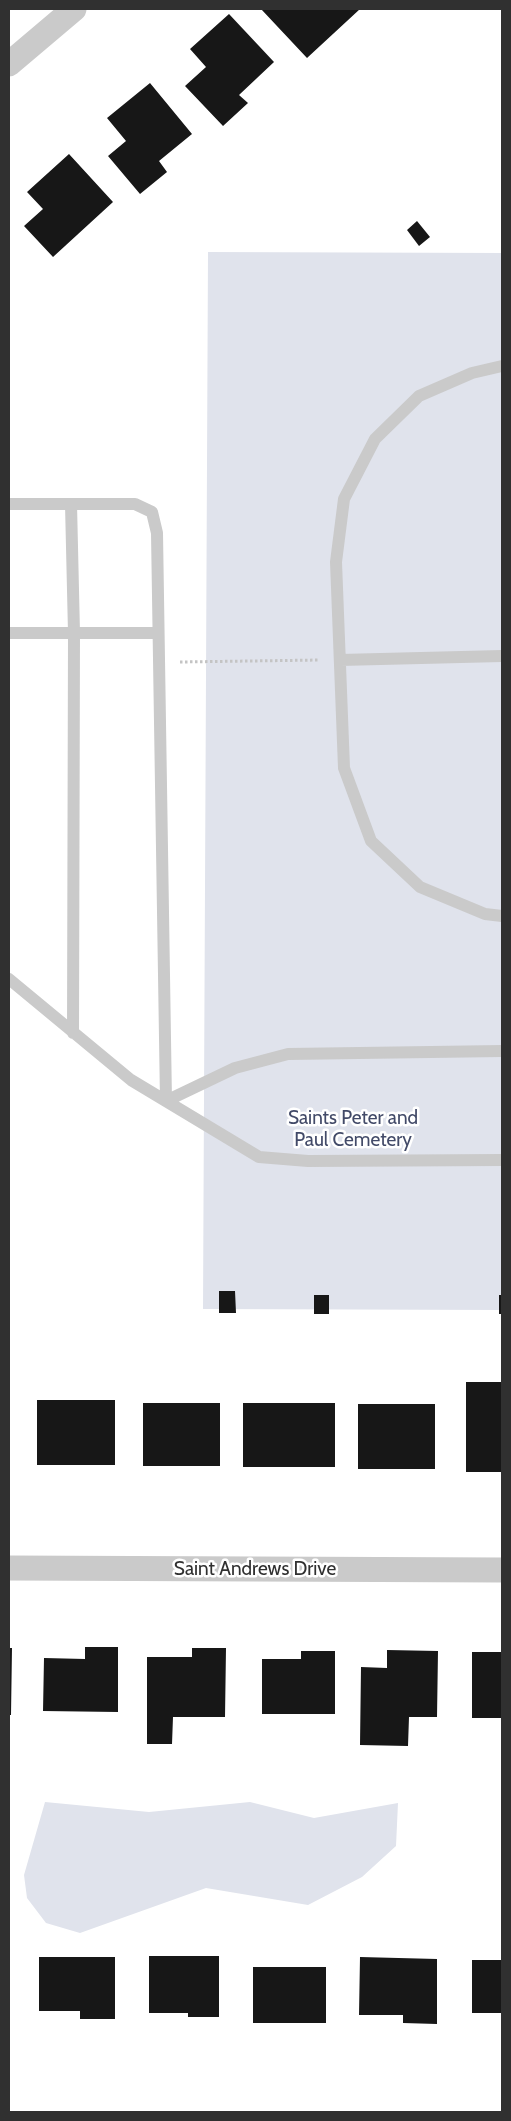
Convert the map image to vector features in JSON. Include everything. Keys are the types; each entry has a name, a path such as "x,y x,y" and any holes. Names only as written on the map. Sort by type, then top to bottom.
{"street":[{"path":"9,64 74,9"},
{"name":"Saint Andrews Drive","path":"9,1568 502,1570"}],"lane":[{"path":"502,366 472,373 419,396 375,439 344,499 336,562 344,768 370,841 420,886 485,914 502,916"},
{"path":"9,504 135,504 152,512 157,533 166,1101"},
{"path":"71,504 74,633 73,1032"},
{"path":"9,632 158,633"},
{"path":"340,660 502,656"},
{"path":"9,979 131,1080 258,1157 308,1161 502,1160"},
{"path":"166,1101 235,1068 288,1054 502,1051"}],"path":[{"path":"159,662 340,660"}],"green space":[{"name":"Saints Peter and Paul Cemetery","path":"208,252 502,253 502,1310 203,1309"},
{"path":"45,1802 149,1812 250,1802 314,1818 398,1803 396,1846 362,1877 308,1905 206,1888 80,1933 46,1923 27,1898 24,1875"}],"building":[{"path":"261,9 360,9 307,58"},
{"path":"229,14 274,62 239,95 248,103 223,126 185,86 206,67 190,49"},
{"path":"150,83 192,134 159,161 167,172 140,194 108,156 126,141 107,118"},
{"path":"69,154 113,202 53,257 24,226 43,209 27,192"},
{"path":"417,221 430,237 419,246 407,230"},
{"path":"219,1291 235,1291 236,1313 219,1313"},
{"path":"314,1295 329,1295 329,1314 314,1314"},
{"path":"499,1295 502,1295 502,1314 499,1314"},
{"path":"466,1382 502,1382 502,1472 466,1472"},
{"path":"37,1400 115,1400 115,1465 37,1465"},
{"path":"143,1403 220,1403 220,1466 143,1466"},
{"path":"243,1403 335,1403 335,1467 243,1467"},
{"path":"358,1404 435,1404 435,1469 358,1469"},
{"path":"85,1647 118,1647 118,1712 43,1711 44,1658 85,1659"},
{"path":"9,1648 12,1648 11,1715 9,1715"},
{"path":"192,1648 226,1648 225,1717 173,1717 172,1744 147,1744 147,1657 192,1657"},
{"path":"387,1650 438,1651 437,1717 409,1717 408,1746 360,1745 361,1667 387,1668"},
{"path":"301,1651 335,1651 335,1714 262,1714 262,1659 301,1659"},
{"path":"472,1652 502,1652 502,1718 472,1718"},
{"path":"149,1956 219,1956 219,2017 188,2017 188,2013 149,2013"},
{"path":"39,1957 115,1957 115,2019 80,2019 80,2011 39,2011"},
{"path":"360,1957 437,1959 437,2024 403,2023 403,2015 359,2015"},
{"path":"472,1960 502,1960 502,2013 472,2013"},
{"path":"253,1967 326,1967 326,2023 253,2023"}]}
